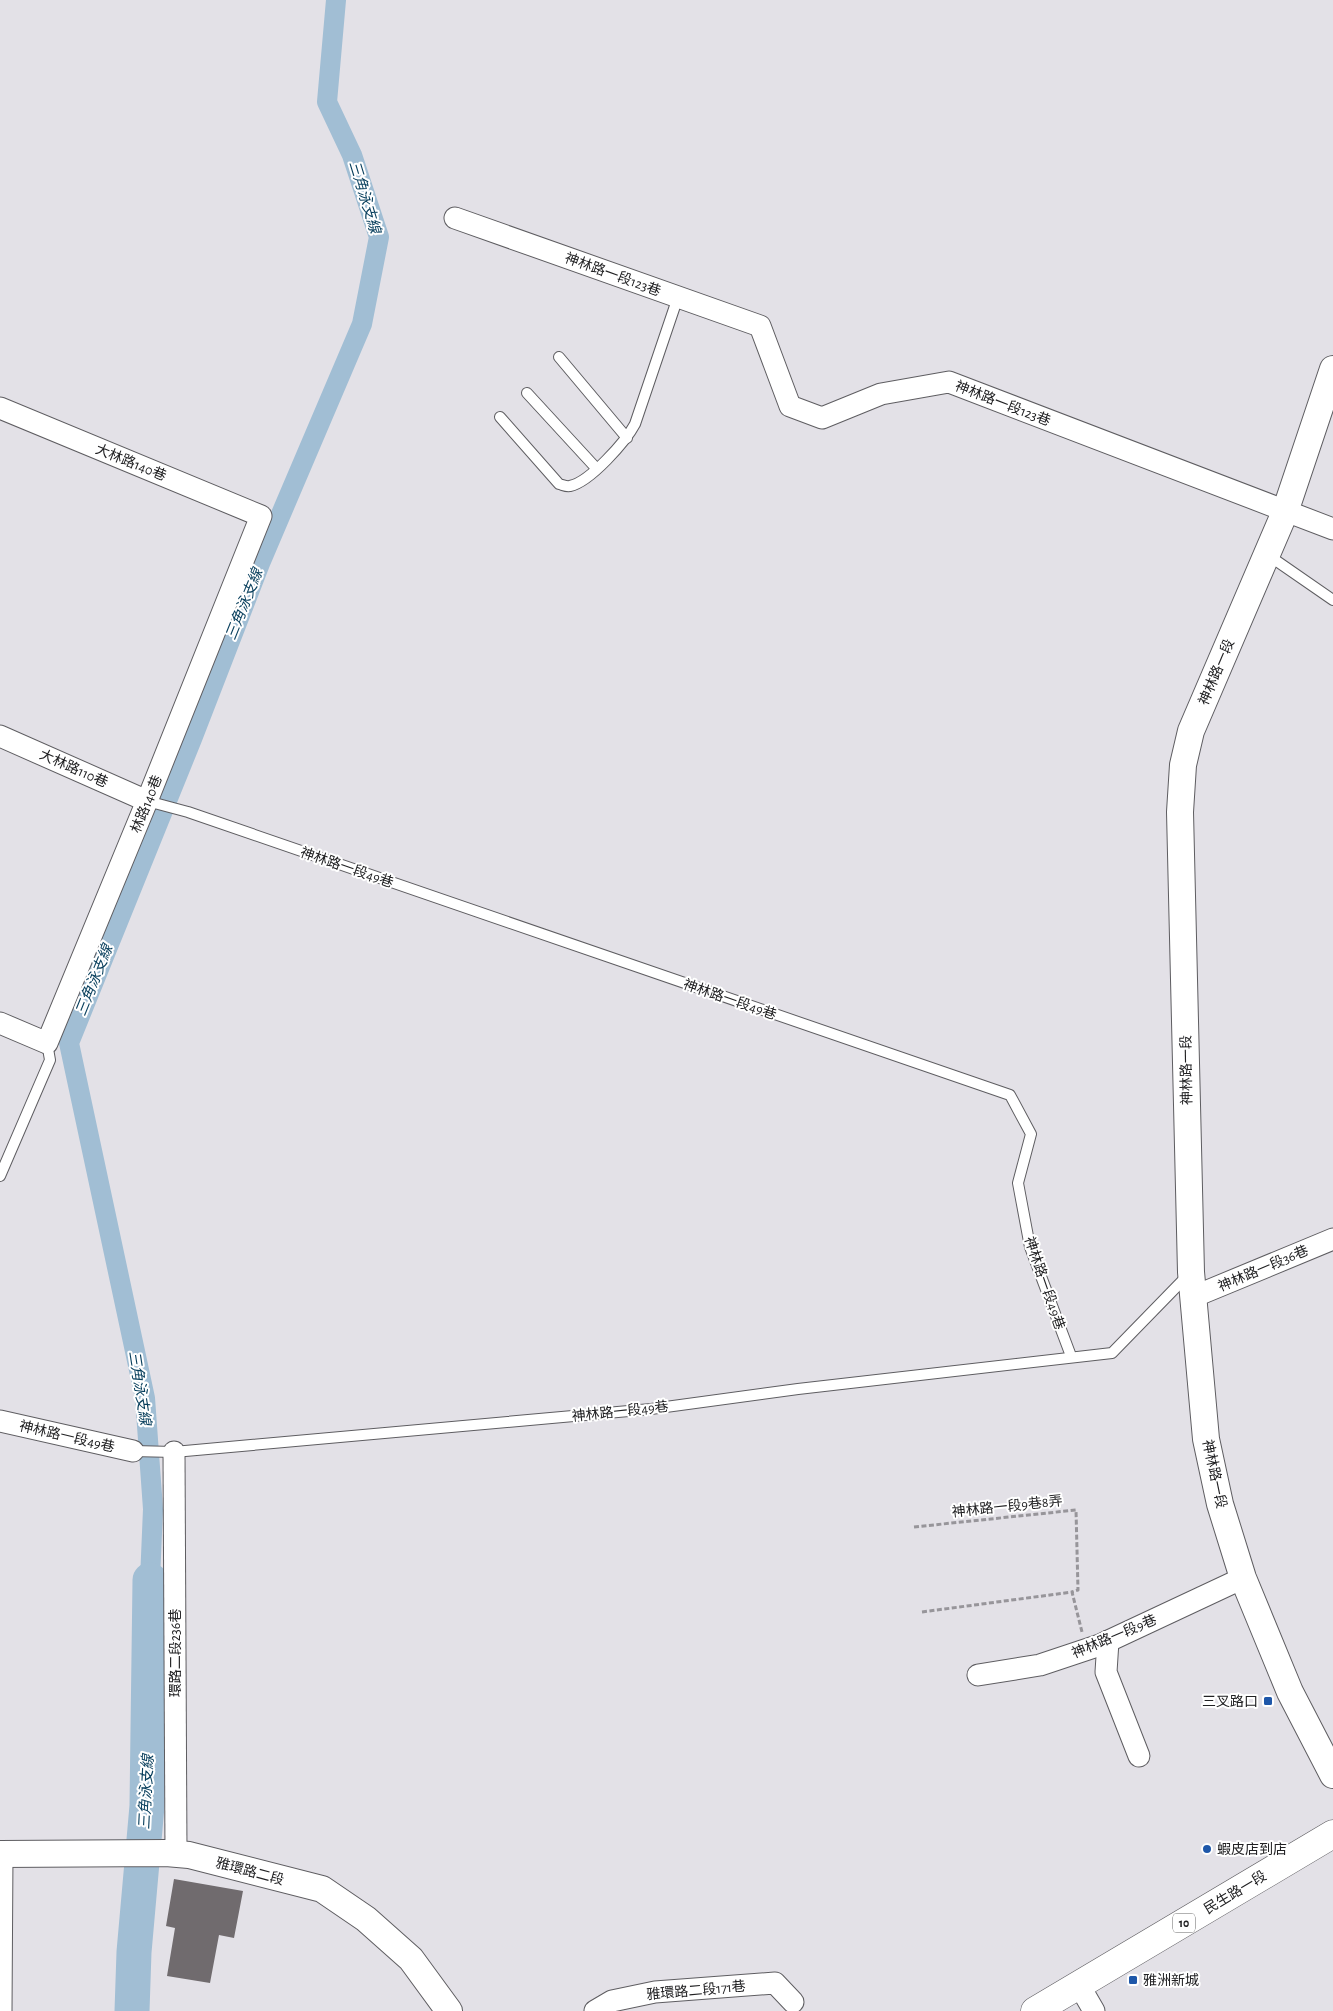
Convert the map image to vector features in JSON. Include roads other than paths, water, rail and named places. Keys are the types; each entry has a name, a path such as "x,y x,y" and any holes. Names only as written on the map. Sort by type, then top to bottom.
{"main road":[{"name":"民生路一段","path":"1035,2011 1333,1834"}],"street":[{"name":"神林路一段123巷","path":"455,218 760,326 790,406 822,418 881,394 950,382 1333,529"},
{"name":"神林路一段","path":"1333,368 1285,512 1195,722 1183,765 1180,822 1192,1284 1206,1439 1220,1504 1243,1578 1290,1692 1333,1775"},
{"name":"大林路140巷","path":"0,408 261,516"},
{"name":"林路140巷","path":"47,1043 152,802 261,516"},
{"name":"大林路110巷","path":"0,736 152,802"},
{"path":"0,1023 47,1043"},
{"name":"神林路一段36巷","path":"1192,1284 1333,1238"},
{"name":"神林路一段49巷","path":"0,1420 133,1452"},
{"name":"環路二段236巷","path":"171,1452 171,1853"},
{"name":"神林路一段9巷","path":"978,1674 1040,1665 1086,1650 1243,1578"},
{"path":"1108,1641 1106,1672 1138,1756"},
{"path":"1,1854 1,2011"},
{"name":"雅環路二段","path":"1,1854 189,1854 322,1889 366,1919 411,1959 449,2011"},
{"name":"雅環路二段171巷","path":"595,2011 612,2001 655,1992 775,1984 793,2002"},
{"path":"1079,1985 1094,2011"}],"lane":[{"path":"500,417 559,484 569,487 580,482 627,438 635,424 678,297"},
{"path":"559,357 627,438"},
{"path":"527,393 596,468"},
{"path":"1267,553 1333,600"},
{"name":"神林路一段49巷","path":"152,802 188,812 1010,1095 1031,1134 1018,1183 1030,1247 1071,1356"},
{"path":"0,1176 50,1060 47,1043"},
{"name":"神林路一段49巷","path":"133,1452 171,1452 651,1409 807,1387 1071,1356 1112,1353 1192,1284"}],"waterway":[{"name":"三角泳支線","path":"150,1580 153,1509 145,1398 69,1043 192,739 261,561 362,324 379,237 352,155 327,102 336,0"},
{"name":"三角泳支線","path":"132,2011 134,1952 147,1806 150,1580"}],"place":[{"name":"三叉路口","path":"1268,1701"},
{"name":"蝦皮店到店","path":"1207,1849"},
{"name":"雅洲新城","path":"1133,1980"}]}
